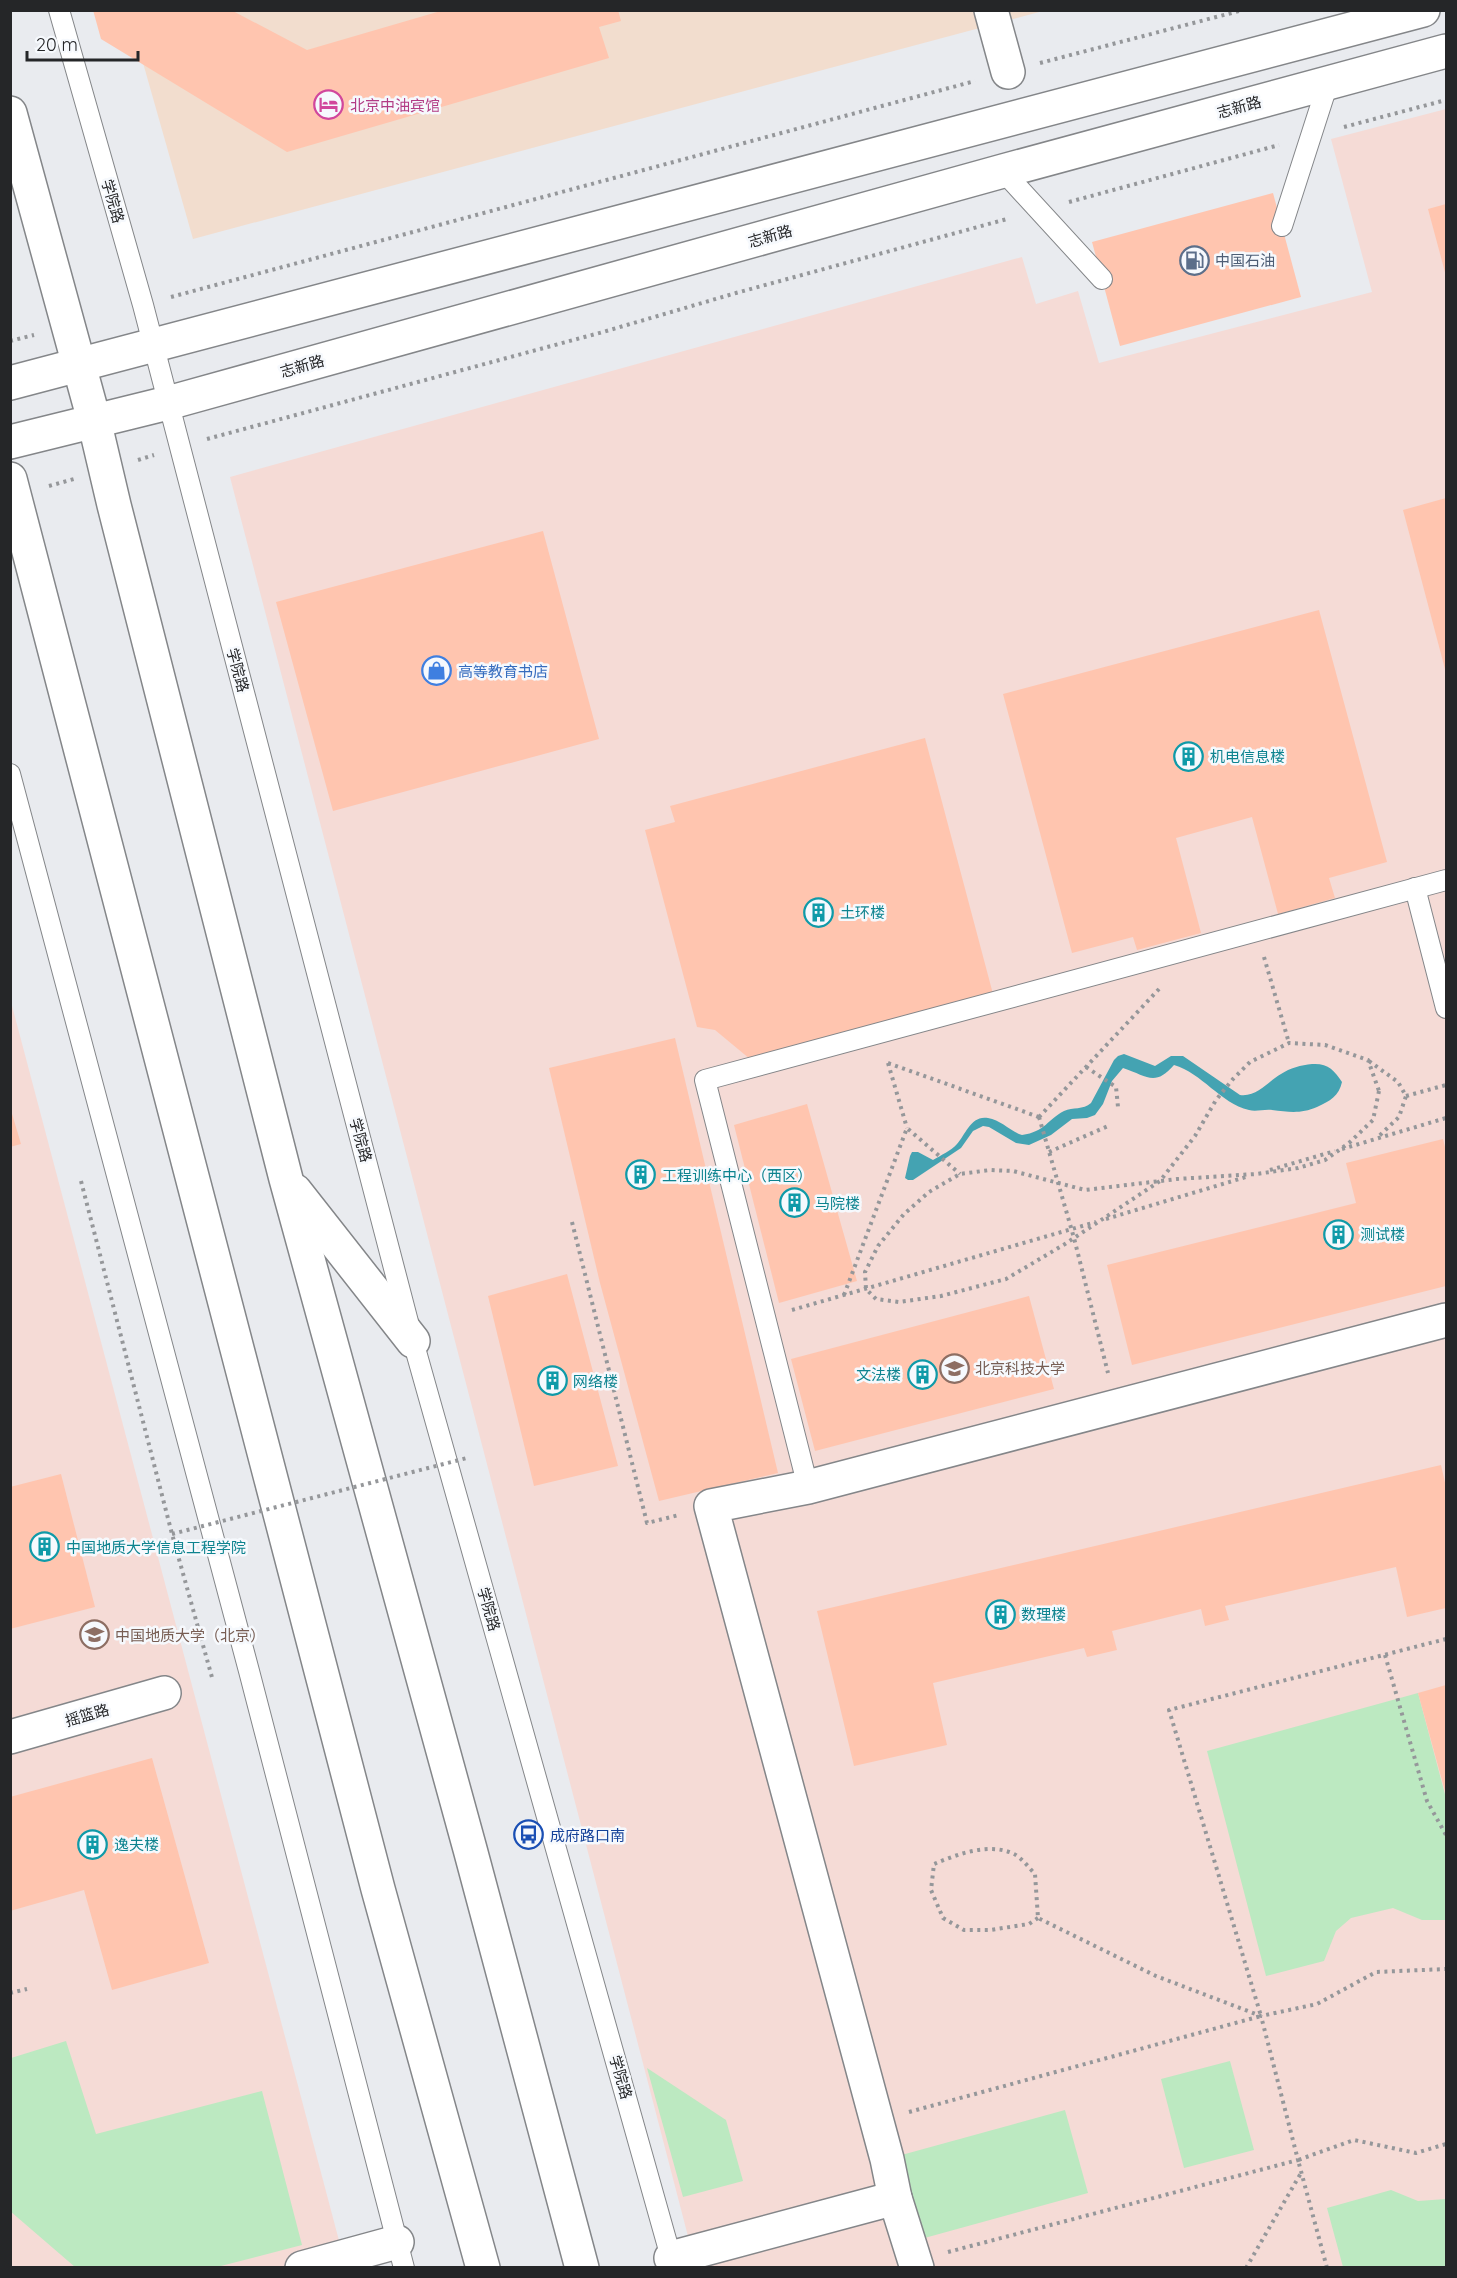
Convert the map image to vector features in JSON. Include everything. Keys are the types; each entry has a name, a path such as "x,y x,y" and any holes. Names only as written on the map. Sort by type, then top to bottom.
{"main road":[{"path":"992,10 1008,72"},
{"path":"10,384 1423,10"},
{"name":"志新路","path":"10,442 168,404 1003,171 1446,51"},
{"path":"10,113 94,420 286,1179 582,2268"},
{"path":"12,487 372,1866 483,2268"},
{"path":"286,1179 413,1341"},
{"path":"916,2264 895,2198 711,1506 808,1487 1446,1320"},
{"name":"摇篮路","path":"10,1737 164,1693"},
{"path":"673,2263 895,2198"},
{"path":"302,2268 401,2255"}],"lane":[{"name":"学院路","path":"59,10 143,305 413,1341 673,2263"},
{"path":"1282,226 1328,83"},
{"path":"1003,171 1102,279"},
{"path":"10,774 249,1671 401,2255"},
{"path":"808,1487 705,1080 1446,880"},
{"path":"1414,888 1446,1008"}],"path":[{"path":"143,305 1243,10"},
{"path":"12,487 106,471 180,447 747,290 1446,100"},
{"path":"10,341 68,325"},
{"path":"1257,931 1289,1043"},
{"path":"1039,1117 1198,947"},
{"path":"879,1034 908,1128 960,1174"},
{"path":"1256,1174 1160,1181 1085,1190 1013,1171 990,1170 960,1174 929,1192 904,1214 878,1246 865,1272 866,1289 876,1299 899,1302 941,1296 1006,1278 1074,1238 1160,1181 1195,1136 1216,1100 1233,1079 1250,1062 1289,1043 1325,1045 1368,1060 1398,1082 1406,1096 1399,1117 1380,1136 1338,1150"},
{"path":"1338,1150 1350,1143 1373,1120 1379,1090 1368,1060"},
{"path":"888,1063 1039,1117"},
{"path":"1086,1067 1116,1087 1118,1107"},
{"path":"1406,1096 1446,1085"},
{"path":"1039,1117 1074,1238 1117,1406"},
{"path":"766,1318 1446,1118"},
{"path":"1049,1152 1108,1126"},
{"path":"844,1295 908,1128"},
{"path":"81,1181 172,1534 213,1681"},
{"path":"572,1222 647,1523 711,1506"},
{"path":"172,1534 467,1458"},
{"path":"1327,2268 1261,2016 1169,1710 1446,1639"},
{"path":"1385,1655 1427,1801 1446,1835"},
{"path":"993,1848 1015,1855 1035,1874 1038,1917 1029,1924 990,1930 964,1930 943,1918 932,1890 934,1864 954,1855 993,1848"},
{"path":"1038,1917 1156,1976 1261,2016"},
{"path":"876,2121 1261,2016 1317,2004 1376,1972 1446,1969"},
{"path":"10,1993 27,1989"},
{"path":"916,2264 1298,2160 1354,2140 1416,2153 1446,2144"},
{"path":"1246,2268 1301,2173"}],"shaded area":[{"path":"128,10 1043,11 193,239"},
{"name":"北京科技大学","path":"1446,109 1446,2267 696,2267 230,477 1022,257 1036,304 1078,291 1099,363 1372,292 1331,139"},
{"name":"中国地质大学（北京）","path":"11,1002 346,2267 11,2267"}],"green space":[{"path":"1418,1693 1446,1798 1446,1920 1422,1920 1393,1908 1351,1918 1336,1931 1324,1961 1266,1976 1207,1751"},
{"path":"66,2041 96,2134 262,2091 302,2245 217,2267 75,2267 10,2211 11,2058"},
{"path":"1230,2061 1254,2150 1184,2168 1161,2079"},
{"path":"647,2068 726,2120 743,2181 683,2197"},
{"path":"1065,2110 1088,2193 910,2242 887,2159"},
{"path":"1391,2190 1418,2201 1446,2199 1446,2267 1343,2267 1327,2208"}],"water":[{"path":"1124,1054 1155,1066 1171,1056 1183,1056 1240,1095 1252,1094 1284,1072 1308,1064 1326,1066 1342,1082 1333,1098 1306,1111 1252,1111 1229,1101 1193,1074 1174,1065 1156,1078 1123,1068 1112,1081 1103,1104 1095,1115 1072,1119 1051,1135 1029,1145 1016,1143 989,1127 983,1126 973,1131 961,1148 913,1180 905,1178 912,1152 918,1152 933,1160 955,1146 977,1119 993,1119 1022,1135 1036,1131 1064,1111 1088,1105 1114,1060"}],"building":[{"name":"北京中油宾馆","path":"93,10 231,10 307,50 444,10 618,10 621,21 599,27 609,58 287,152 101,39"},
{"name":"中国石油","path":"1273,193 1301,297 1120,346 1092,242"},
{"path":"1446,204 1446,276 1428,209"},
{"path":"1446,498 1446,673 1403,510"},
{"name":"高等教育书店","path":"543,531 599,739 333,811 276,602"},
{"name":"机电信息楼","path":"1319,610 1387,862 1329,878 1335,898 1278,914 1252,817 1176,838 1201,933 1137,950 1133,937 1072,953 1003,694"},
{"name":"土环楼","path":"925,738 993,994 750,1059 715,1030 697,1027 645,830 675,822 670,806"},
{"name":"工程训练中心（西区）","path":"675,1038 778,1473 659,1501 600,1283 549,1068"},
{"name":"马院楼","path":"807,1104 857,1281 779,1303 734,1125"},
{"path":"10,1107 21,1144 10,1147"},
{"name":"测试楼","path":"1443,1139 1446,1151 1446,1286 1132,1365 1107,1265 1356,1203 1346,1163"},
{"name":"网络楼","path":"567,1274 618,1466 534,1486 488,1296"},
{"name":"文法楼","path":"1029,1296 1054,1389 815,1451 791,1359"},
{"name":"数理楼","path":"1441,1465 1446,1487 1446,1608 1407,1617 1396,1567 1225,1606 1229,1620 1205,1626 1201,1609 1112,1631 1117,1650 1087,1657 1084,1648 933,1683 947,1745 854,1766 817,1611"},
{"name":"中国地质大学信息工程学院","path":"61,1474 95,1607 10,1629 10,1487"},
{"path":"1446,1685 1446,1795 1418,1693"},
{"name":"逸夫楼","path":"152,1758 209,1963 112,1990 84,1890 10,1911 10,1797"}],"place":[{"name":"北京中油宾馆","path":"329,105"},
{"name":"中国石油","path":"1194,260"},
{"name":"高等教育书店","path":"437,671"},
{"name":"机电信息楼","path":"1189,756"},
{"name":"土环楼","path":"819,912"},
{"name":"工程训练中心（西区）","path":"641,1175"},
{"name":"马院楼","path":"794,1203"},
{"name":"测试楼","path":"1339,1234"},
{"name":"北京科技大学","path":"954,1368"},
{"name":"文法楼","path":"922,1374"},
{"name":"网络楼","path":"552,1381"},
{"name":"中国地质大学信息工程学院","path":"45,1547"},
{"name":"数理楼","path":"1000,1614"},
{"name":"中国地质大学（北京）","path":"94,1635"},
{"name":"成府路口南","path":"529,1835"},
{"name":"逸夫楼","path":"93,1844"}]}
